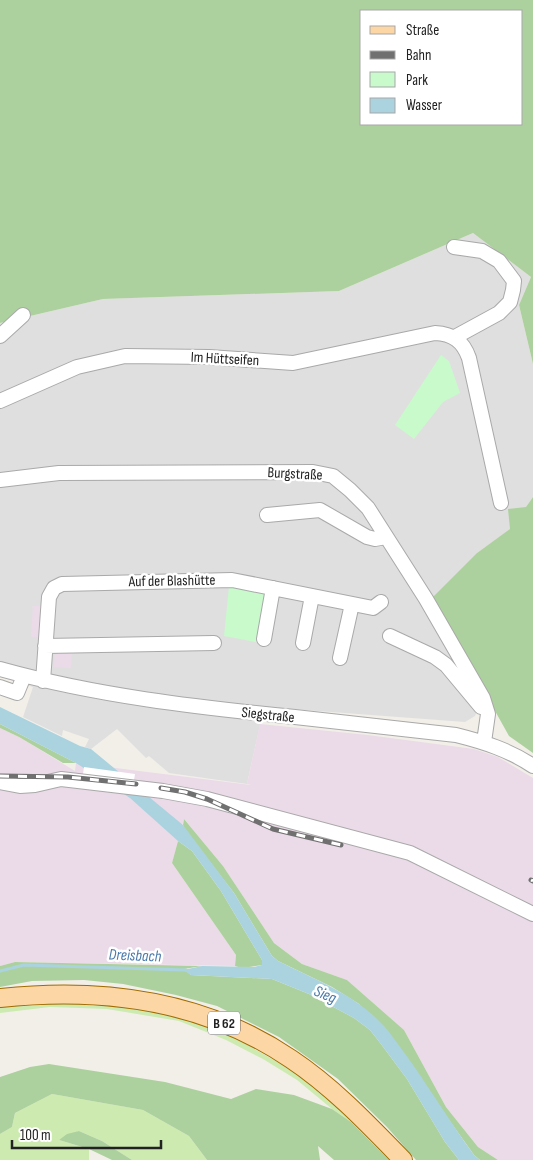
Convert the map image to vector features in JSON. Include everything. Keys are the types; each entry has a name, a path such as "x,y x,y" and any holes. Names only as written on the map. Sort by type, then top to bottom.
{"main road":[{"name":"B 62","path":"0,998 46,994 122,997 155,1002 221,1022 263,1042 326,1085 403,1160"}],"street":[{"path":"454,247 482,251 499,261 514,281 514,290 510,302 499,313 455,338 465,347 469,358 501,503"},
{"path":"0,336 23,315"},
{"name":"Im Hüttseifen","path":"0,401 76,367 125,356 209,357 293,363 435,333 455,338"},
{"name":"Burgstraße","path":"0,480 59,472 313,472 333,476 368,508 426,599 483,698 488,714 484,742"},
{"path":"267,515 320,510 367,537 386,537"},
{"name":"Auf der Blashütte","path":"43,681 48,597 54,588 62,584 232,580 373,608 381,602"},
{"path":"264,639 273,588"},
{"path":"303,643 312,596"},
{"path":"340,658 352,604"},
{"path":"390,636 435,657 446,665 488,714"},
{"path":"46,646 214,643"},
{"name":"Siegstraße","path":"0,669 43,681 123,697 200,708 456,735 484,742 513,753 533,766"},
{"path":"0,687 17,693 24,676"},
{"path":"0,782 20,786 35,785 61,779 207,799 410,853 533,914"}],"shaded area":[{"path":"473,233 531,277 519,305 533,364 533,497 511,529 477,553 485,692 475,716 465,722 264,707 247,784 169,773 149,756 146,758 117,729 91,749 85,747 89,739 63,730 62,736 23,717 33,687 0,677 0,323 103,299 339,291"},
{"path":"33,606 41,606 39,637 31,637"},
{"path":"55,649 72,650 71,668 54,667"},
{"path":"260,724 368,735 474,749 498,757 533,778 533,1160 498,1160 478,1147 446,1107 404,1030 347,980 302,964 274,943 223,866 184,819 172,863 236,955 235,966 15,962 0,966 0,728 19,737 75,771 76,763 251,785 247,784"}],"green space":[{"path":"0,0 533,0 533,364 519,305 531,277 473,233 339,291 103,299 0,323"},
{"path":"441,355 449,361 460,393 443,402 414,439 395,425"},
{"path":"533,497 533,753 509,736 432,598 477,553 510,529 508,509 526,507"},
{"path":"229,587 271,592 262,637 256,642 224,636"},
{"path":"0,724 76,763 63,763 0,728"},
{"path":"184,819 223,866 274,943 302,964 347,980 404,1030 446,1107 478,1147 498,1160 480,1160 474,1155 447,1117 359,1004 332,987 278,961 272,956 234,893 185,830 183,825"},
{"path":"178,841 192,851 221,891 262,960 262,965 242,968 235,966 236,955 172,863"},
{"path":"15,962 202,966 184,969 191,975 272,979 309,994 354,1018 370,1030 407,1079 445,1142 459,1160 416,1160 387,1127 338,1079 279,1037 217,1006 123,984 84,980 32,981 0,987 0,966"},
{"path":"34,1002 91,1002 149,1010 204,1025 237,1039 281,1064 325,1095 351,1122 297,1080 263,1059 226,1040 179,1021 107,1009 50,1007 0,1013 0,1007"},
{"path":"49,1064 165,1082 231,1099 256,1089 294,1095 332,1109 351,1122 389,1160 334,1160 318,1146 320,1160 207,1160 189,1136 143,1110 52,1094 15,1113 12,1127 0,1134 0,1077 30,1067"},
{"path":"52,1094 143,1110 189,1136 207,1160 132,1160 102,1141 79,1131 59,1140 89,1149 89,1160 0,1160 0,1134 12,1127 15,1113"},
{"path":"79,1131 102,1141 132,1160 112,1160 89,1149 59,1140 67,1134"}],"water":[{"name":"Sieg","path":"0,707 80,746 91,749 183,825 234,893 272,956 278,961 346,996 371,1013 390,1034 474,1155 480,1160 459,1160 445,1142 407,1079 370,1030 354,1018 309,994 272,979 191,975 183,970 202,966 254,967 262,965 262,960 221,891 192,851 130,798 76,763 0,724"}],"pier":[{"path":"84,767 135,774 134,780 83,774"}],"waterway":[{"name":"Dreisbach","path":"0,971 24,965 186,970"}],"railway":[{"path":"0,776 68,777 136,784"},
{"path":"161,788 185,792 207,799 273,829 341,845"}]}
